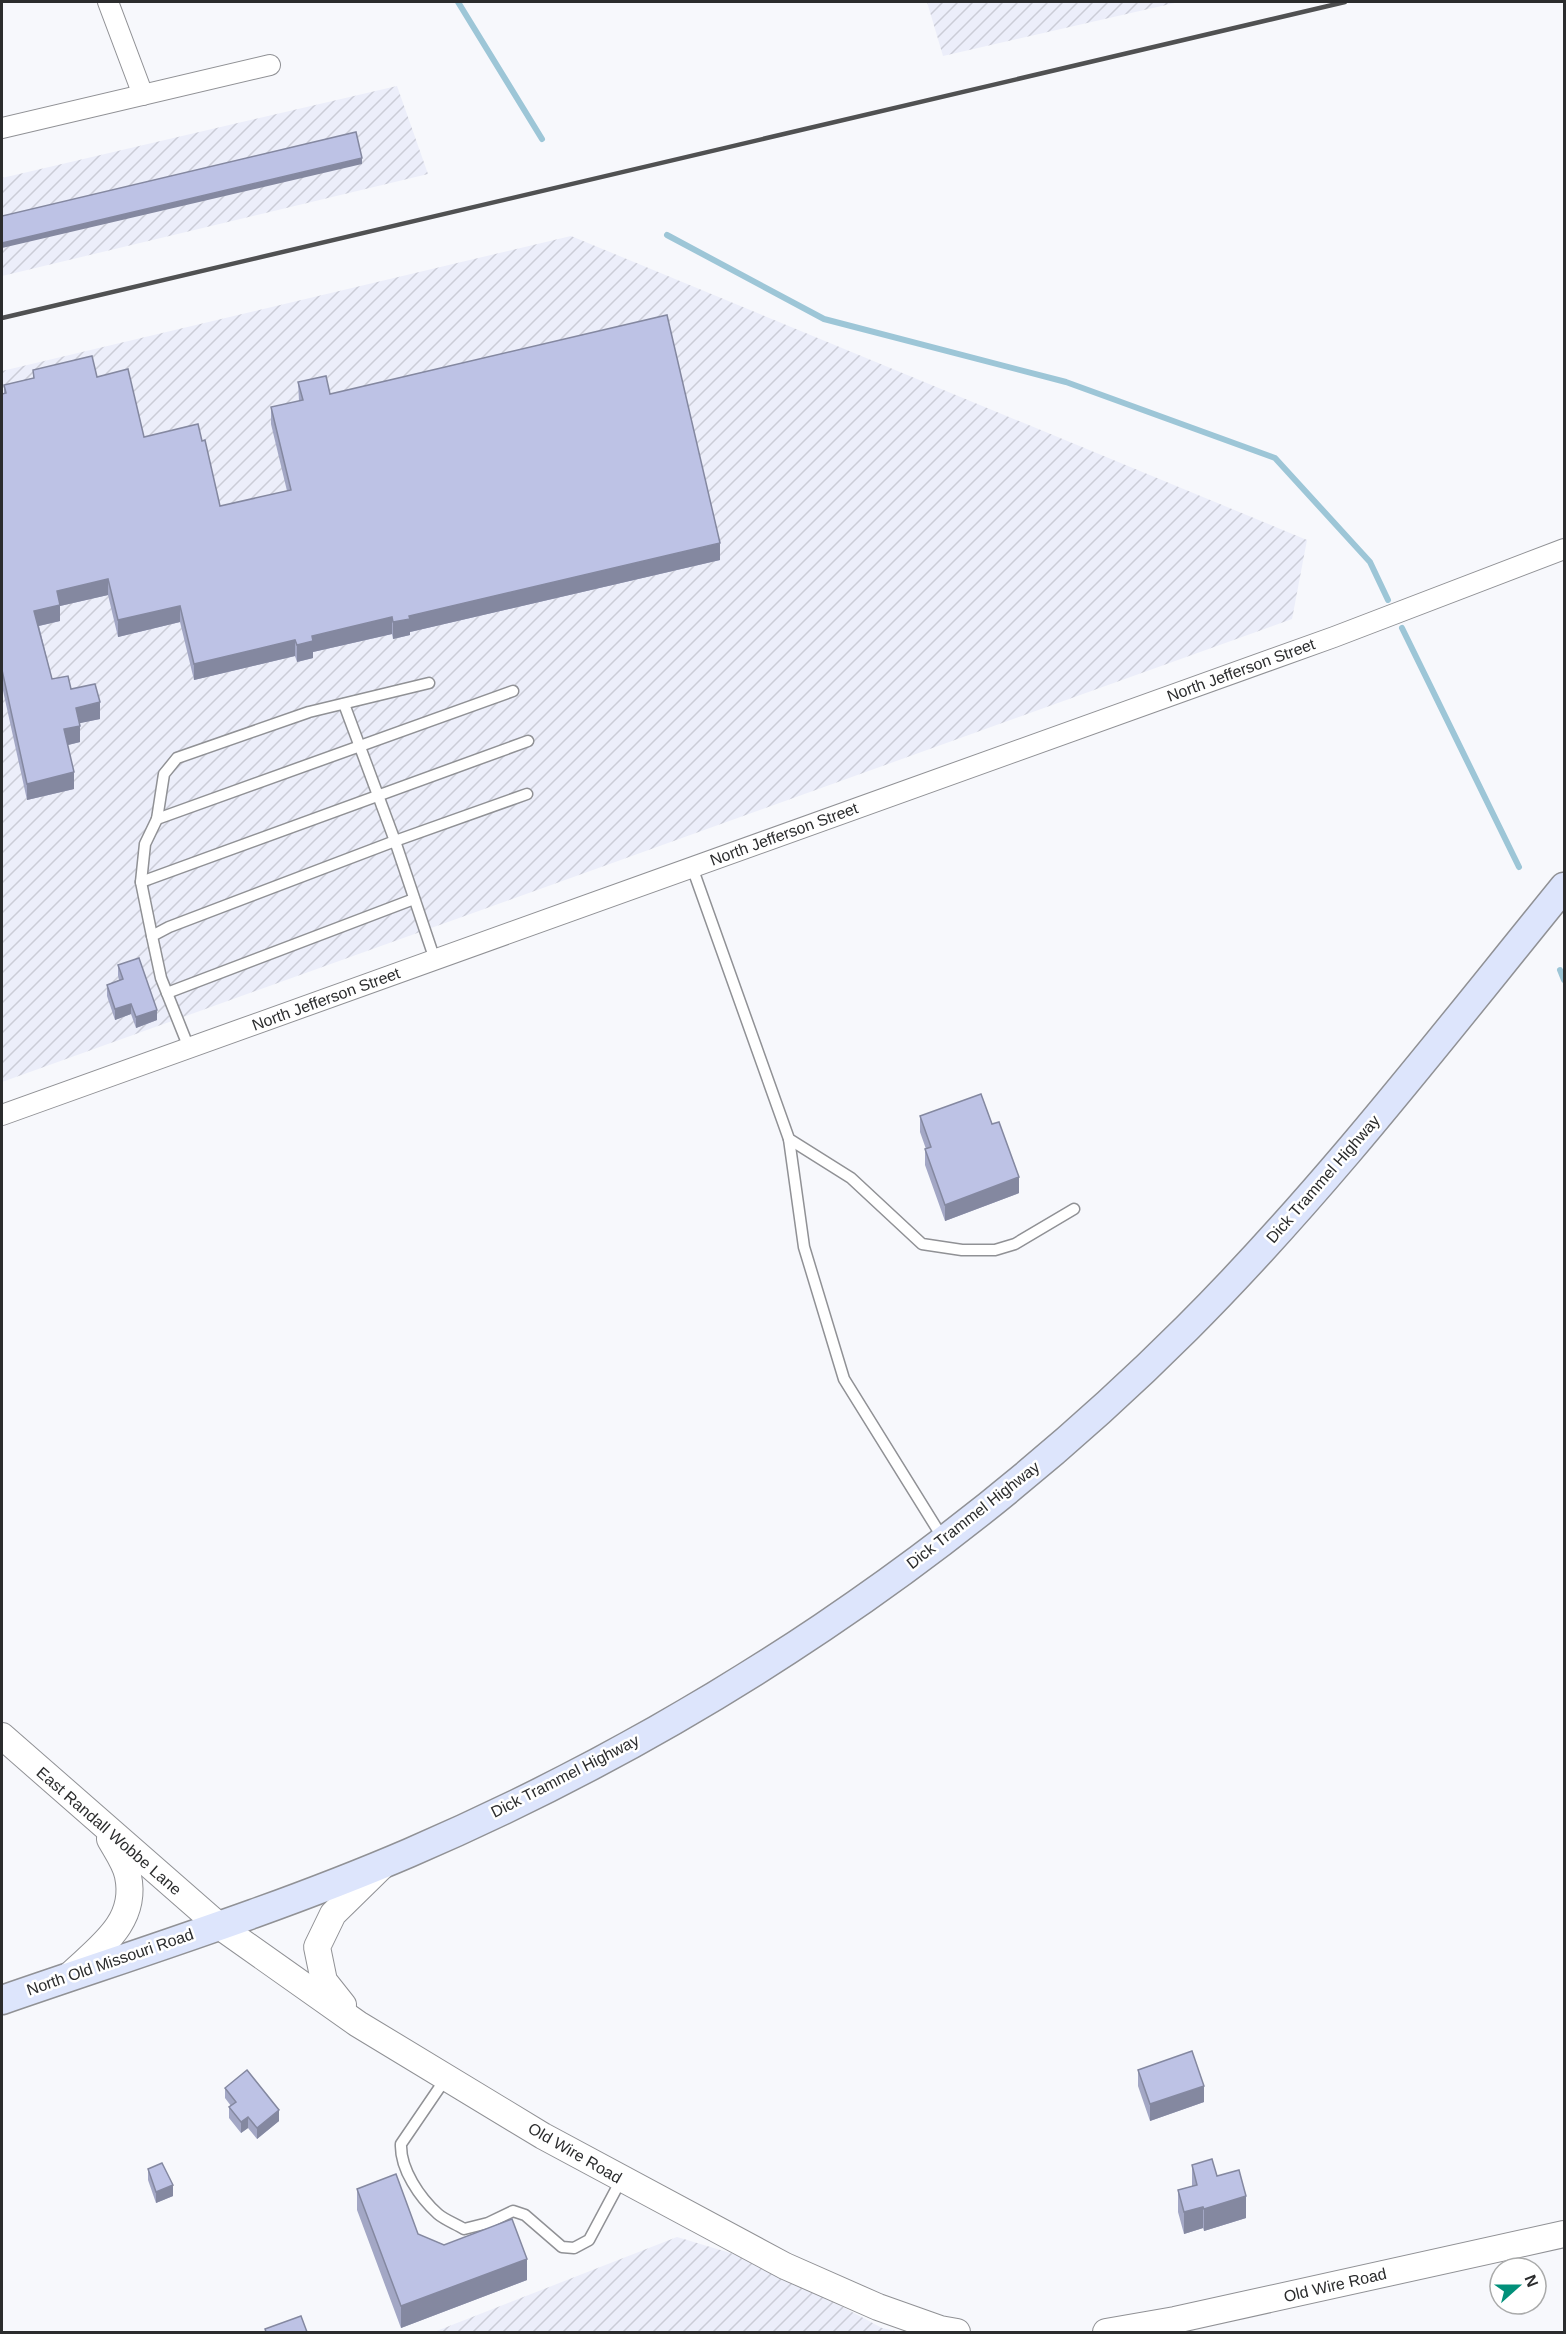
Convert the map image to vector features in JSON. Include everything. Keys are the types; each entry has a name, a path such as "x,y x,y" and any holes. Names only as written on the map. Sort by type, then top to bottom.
{"main road":[{"name":"Dick Trammel Highway","path":"218,1925 384,1863 505,1808 599,1761 690,1710 778,1656 856,1604 944,1540 1030,1471 1109,1402 1184,1331 1257,1256 1327,1178 1564,887"},
{"name":"North Old Missouri Road","path":"2,2000 218,1925"}],"street":[{"path":"108,2 143,95"},
{"path":"2,128 270,65"},
{"name":"North Jefferson Street","path":"2,1115 1334,637 1564,549"},
{"name":"East Randall Wobbe Lane","path":"2,1736 102,1826 218,1925"},
{"path":"68,1977 118,1930 130,1903 128,1874 102,1826"},
{"path":"358,2024 324,1981 317,1947 333,1914 384,1863"},
{"name":"Old Wire Road","path":"218,1925 358,2024 543,2136 621,2180 785,2266 878,2307 940,2330 957,2332"},
{"name":"Old Wire Road","path":"1106,2332 1176,2326 1564,2234"}],"lane":[{"path":"189,1048 161,978 141,882 145,844 157,819 164,774 177,758 309,712 429,683"},
{"path":"157,819 513,691"},
{"path":"344,704 395,841 435,960"},
{"path":"141,882 528,741"},
{"path":"152,936 169,927 395,841 527,794"},
{"path":"692,867 789,1139 804,1247 844,1379 944,1540"},
{"path":"167,993 414,898"},
{"path":"789,1139 851,1178 922,1244 962,1250 995,1250 1015,1244 1074,1209"},
{"path":"446,2077 401,2144 400,2155 413,2184 439,2215 464,2229 488,2223 513,2211 525,2215 562,2247 574,2248 589,2240 621,2180"}],"shaded area":[{"path":"927,2 1179,2 943,56"},
{"path":"397,86 428,174 2,276 2,178"},
{"path":"571,236 1307,540 1292,619 2,1082 2,371"},
{"path":"677,2237 757,2261 882,2328 900,2332 434,2332"}],"building":[{"path":"356,132 362,158 2,243 2,216"},
{"path":"667,315 720,543 409,616 410,619 393,622 392,617 312,636 313,641 297,645 295,640 194,664 180,606 118,620 108,579 57,591 60,605 34,611 52,679 68,676 71,689 95,684 100,702 76,708 80,726 64,729 74,772 27,784 2,670 2,394 6,393 4,385 34,378 33,370 92,356 97,377 128,369 144,437 198,424 202,441 205,440 220,506 291,490 271,407 303,400 298,382 326,376 330,394"},
{"path":"139,958 157,1010 136,1017 131,1004 115,1009 107,985 123,979 118,965"},
{"path":"981,1094 992,1124 999,1122 1019,1177 945,1205 925,1149 931,1147 920,1116"},
{"path":"1192,2051 1204,2086 1150,2104 1138,2070"},
{"path":"247,2070 279,2110 257,2128 248,2117 241,2122 229,2107 236,2102 225,2088"},
{"path":"1212,2159 1217,2176 1239,2170 1246,2196 1204,2209 1203,2207 1184,2212 1178,2190 1197,2185 1192,2165"},
{"path":"162,2163 173,2185 156,2192 148,2169"},
{"path":"396,2174 418,2234 444,2245 512,2219 527,2259 401,2306 357,2189"},
{"path":"301,2316 307,2332 266,2332 265,2329"}],"waterway":[{"path":"458,2 542,139"},
{"path":"667,235 824,319 1066,382 1275,458 1370,562 1388,600"},
{"path":"1402,628 1519,867"},
{"path":"1560,970 1564,980"}],"railway":[{"path":"2,318 1345,2"}]}
